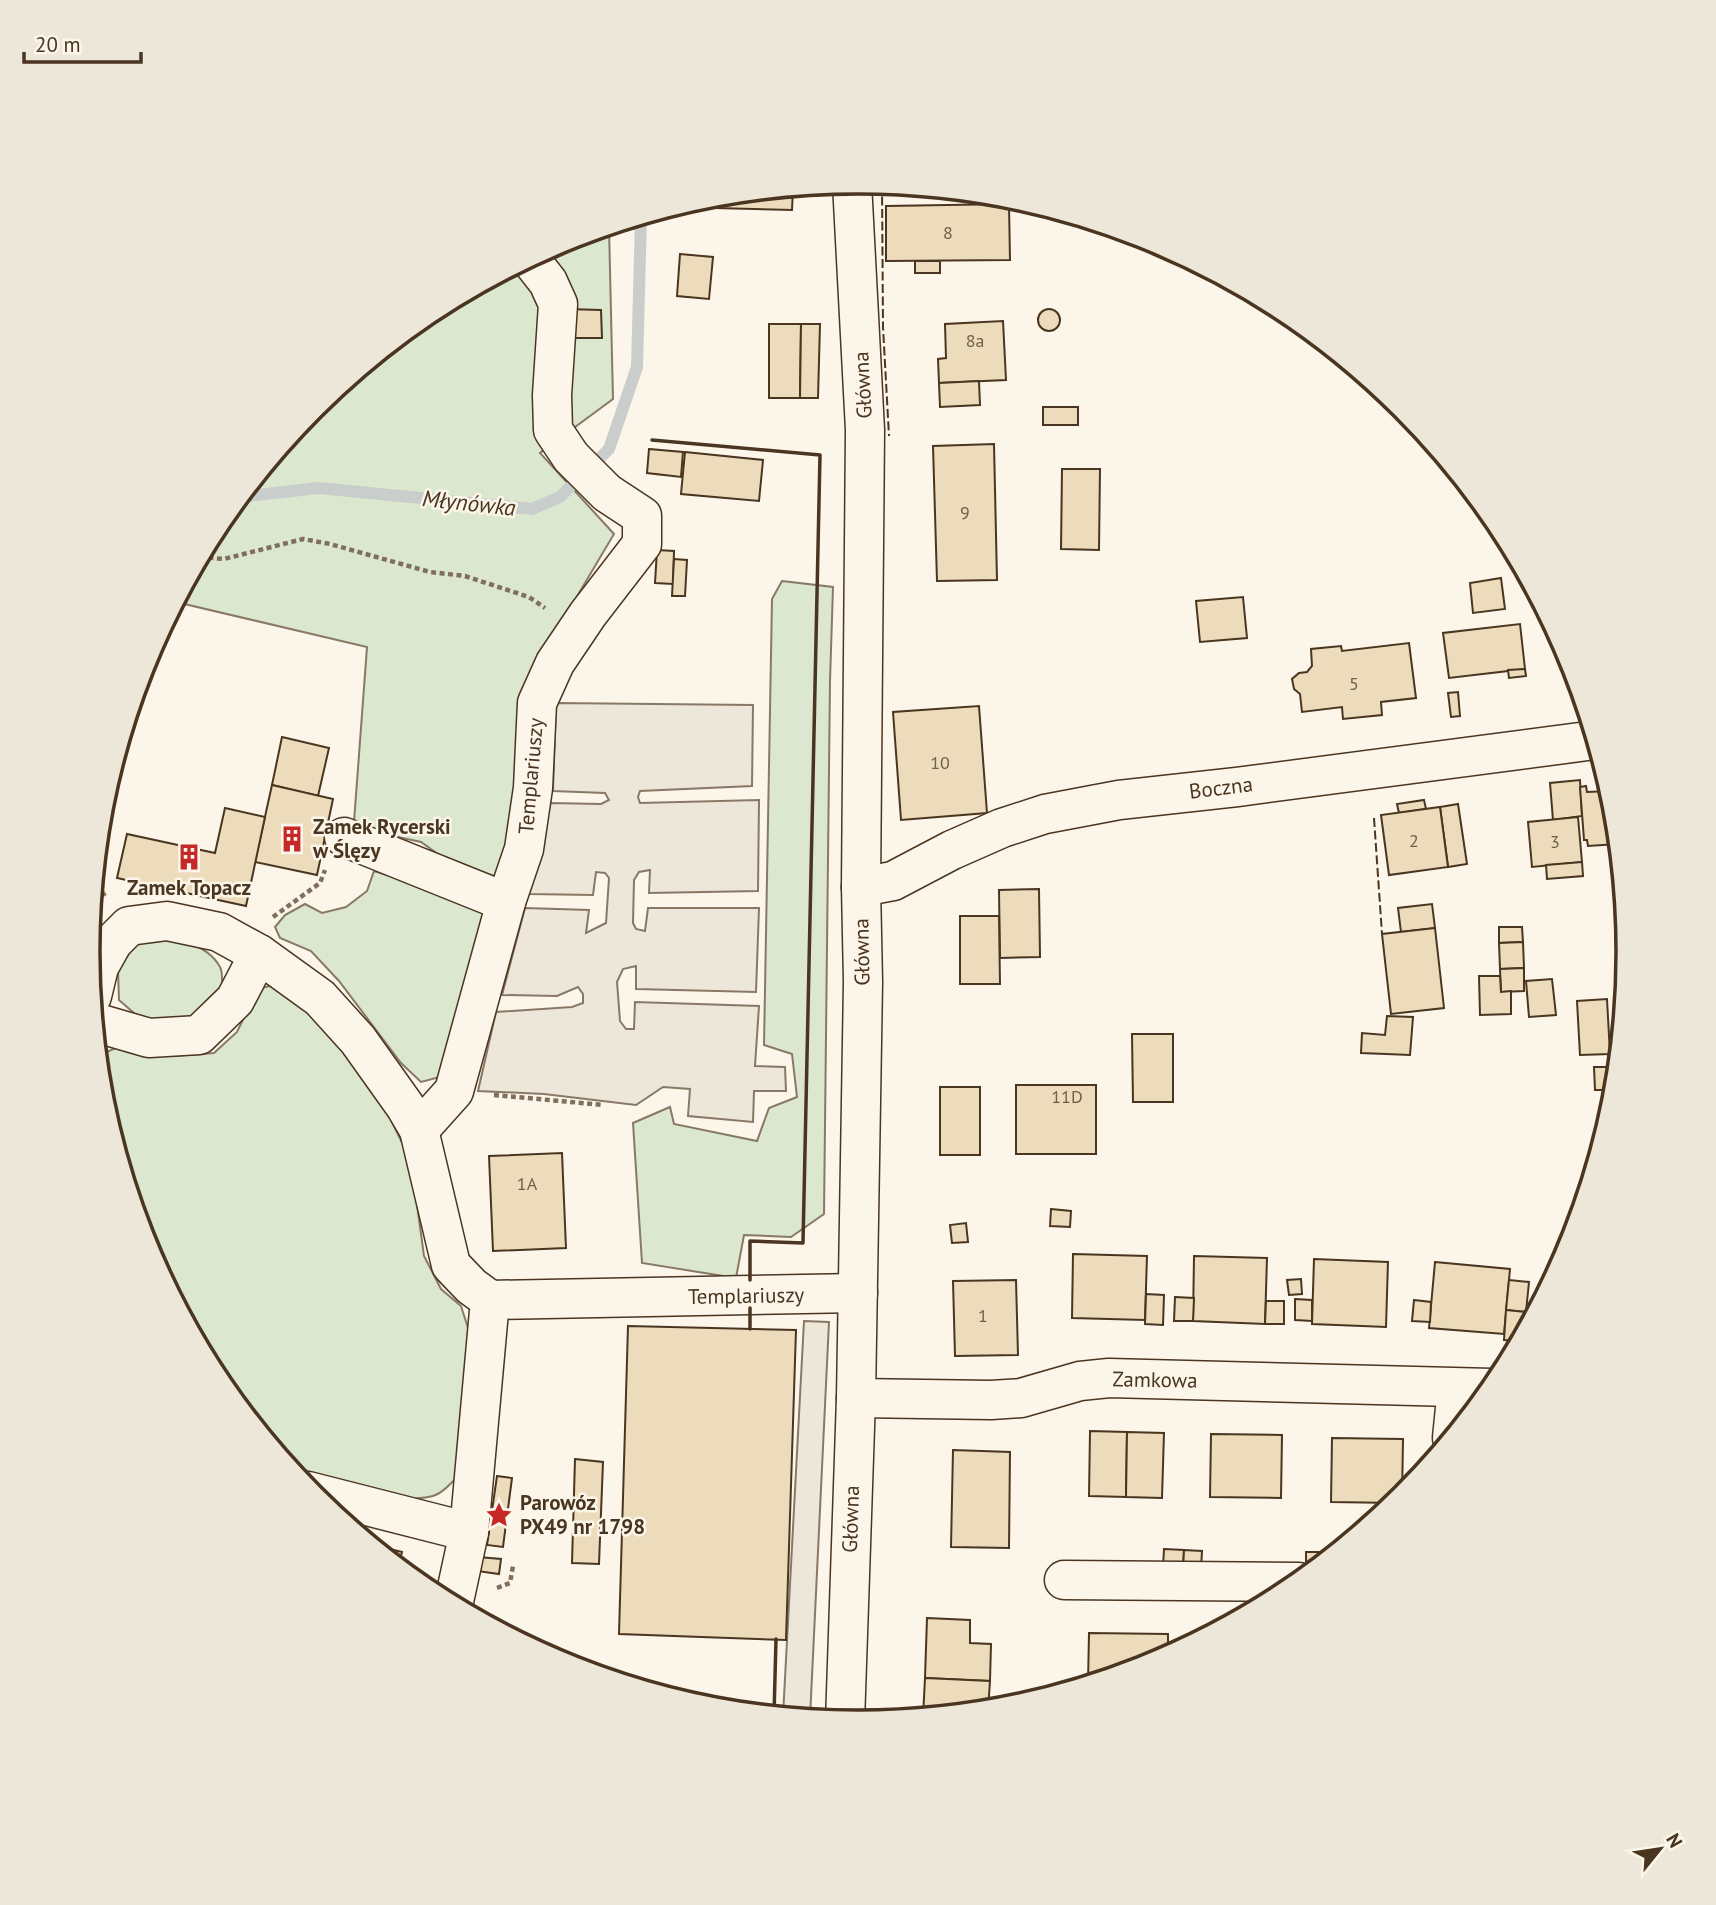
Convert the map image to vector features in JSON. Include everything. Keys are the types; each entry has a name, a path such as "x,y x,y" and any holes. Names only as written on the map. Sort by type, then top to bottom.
{"street":[{"name":"Główna","path":"845,1710 856,1398 863,982 861,887 865,430 853,194"},
{"name":"Templariuszy","path":"419,1130 454,1091 526,839 533,788 537,703 555,663 642,544 642,516 607,493 571,457 554,430 552,395 558,304 548,282 536,266"},
{"name":"Boczna","path":"861,887 893,881 952,850 1002,828 1045,814 1119,800 1586,741"},
{"path":"344,837 506,902"},
{"path":"100,965 113,942 129,926 167,921 219,932 248,948 320,998 358,1040 419,1130 451,1265 471,1286 490,1300 469,1532 455,1594"},
{"path":"103,1025 149,1038 199,1035 235,1000 248,948"},
{"name":"Templariuszy","path":"490,1300 858,1293"},
{"name":"Zamkowa","path":"856,1398 1021,1398 1080,1381 1109,1378 1475,1388"},
{"path":"330,1497 469,1532"},
{"path":"1065,1580 1281,1582"}],"path":[{"path":"211,558 223,559 303,540 330,544 430,572 465,576 502,586 529,597 577,630"},
{"path":"248,948 320,883 328,860 344,837"},
{"path":"454,1091 604,1105"}],"green space":[{"path":"609,236 613,399 540,453 614,534 547,647 511,857 494,876 470,877 421,842 393,836 354,822 367,647 185,604 201,573 256,491 322,416 358,382 396,351 479,296 523,272"},
{"path":"782,581 833,587 824,1214 791,1237 744,1235 736,1278 642,1263 633,1123 670,1107 674,1124 757,1141 769,1108 797,1097 792,1054 764,1045 772,599"},
{"path":"374,871 479,904 490,928 440,1077 421,1082 401,1063 339,981 311,951 280,938 275,927 285,915 305,904 322,913 346,907 367,891"},
{"path":"151,938 180,941 199,947 220,967 222,989 194,1021 142,1020 119,1000 118,970 134,946"},
{"path":"277,984 318,1017 389,1116 411,1161 424,1256 441,1289 461,1306 469,1331 459,1475 442,1492 431,1497 407,1499 305,1471 256,1414 201,1332 157,1243 140,1196 114,1100 106,1052 120,1046 173,1056 214,1053 237,1032 258,989"}],"shaded area":[{"path":"556,703 753,705 752,786 640,791 638,797 640,803 759,800 758,891 649,893 650,870 639,872 634,880 633,923 636,929 645,931 648,908 759,908 756,992 636,989 636,966 623,969 617,982 620,1021 626,1029 634,1029 635,1002 759,1006 755,1066 785,1067 786,1091 754,1091 753,1122 688,1116 690,1089 663,1087 636,1105 544,1094 478,1091 496,1012 572,1007 583,1003 583,994 578,987 557,996 502,995 525,908 589,910 586,933 606,923 609,878 605,873 596,872 593,895 529,894 550,803 601,804 609,800 605,793 553,791"},
{"path":"804,1321 829,1322 810,1709 784,1707"}],"building":[{"path":"793,198 792,210 716,208"},
{"path":"978,204 1009,210 1010,260 886,261 886,206"},
{"path":"680,254 713,257 709,299 677,296"},
{"path":"915,261 940,261 940,273 915,273"},
{"path":"566,309 601,310 602,338 566,338"},
{"path":"1049,309 1057,312 1060,320 1057,328 1049,331 1041,328 1038,320 1041,312"},
{"path":"1003,321 1006,380 939,383 938,359 946,358 945,324"},
{"path":"769,324 801,324 800,398 769,398"},
{"path":"801,324 820,324 818,398 800,398"},
{"path":"979,381 980,405 940,407 939,383"},
{"path":"1043,407 1078,407 1078,425 1043,425"},
{"path":"994,444 997,580 937,581 933,446"},
{"path":"649,449 683,452 681,477 647,473"},
{"path":"685,452 763,460 759,501 681,494"},
{"path":"1062,469 1100,469 1099,550 1061,549"},
{"path":"657,550 674,551 673,584 655,583"},
{"path":"674,559 687,560 685,596 672,596"},
{"path":"1501,578 1505,609 1473,613 1470,583"},
{"path":"1243,597 1247,638 1200,642 1196,601"},
{"path":"1520,624 1525,669 1449,678 1443,633"},
{"path":"1409,643 1416,698 1381,702 1382,715 1343,719 1342,707 1302,712 1300,694 1294,689 1292,679 1299,673 1307,672 1312,666 1311,649 1341,646 1342,651"},
{"path":"1525,669 1526,676 1509,678 1508,670"},
{"path":"1458,692 1460,716 1451,717 1448,693"},
{"path":"979,706 987,813 901,820 893,712"},
{"path":"282,737 329,748 318,796 272,785"},
{"path":"1580,780 1582,816 1553,820 1550,783"},
{"name":"Zamek Rycerski w Ślęzy","path":"272,785 333,799 317,875 255,862"},
{"path":"1586,786 1587,792 1599,791 1608,845 1588,846 1587,840 1584,840 1580,787"},
{"path":"1424,800 1426,809 1399,813 1397,804"},
{"path":"1458,804 1467,864 1448,867 1440,807"},
{"path":"1440,807 1448,867 1389,875 1381,815"},
{"name":"Zamek Topacz","path":"225,808 265,817 246,906 117,878 127,834 215,853"},
{"path":"1578,817 1582,862 1532,867 1528,822"},
{"path":"1582,862 1583,876 1547,879 1546,865"},
{"path":"1039,889 1040,957 1000,958 999,890"},
{"path":"1432,904 1435,928 1401,932 1398,908"},
{"path":"960,916 999,916 1000,984 960,984"},
{"path":"1499,927 1522,927 1523,942 1499,943"},
{"path":"1435,928 1444,1008 1391,1014 1382,934"},
{"path":"1523,942 1524,968 1500,969 1499,943"},
{"path":"1524,968 1524,991 1501,992 1500,969"},
{"path":"1479,976 1500,976 1501,992 1511,991 1511,1014 1480,1015"},
{"path":"1552,979 1556,1015 1529,1017 1526,981"},
{"path":"1607,999 1610,1054 1580,1055 1577,1001"},
{"path":"1387,1016 1413,1017 1410,1055 1361,1053 1362,1033 1385,1035"},
{"path":"1132,1034 1173,1034 1173,1102 1133,1102"},
{"path":"1594,1067 1607,1067 1604,1090 1595,1090"},
{"path":"1016,1085 1096,1085 1096,1154 1016,1154"},
{"path":"940,1087 980,1087 980,1155 940,1155"},
{"path":"562,1153 566,1248 493,1251 489,1156"},
{"path":"1051,1209 1071,1211 1070,1227 1050,1226"},
{"path":"966,1223 968,1242 952,1243 950,1225"},
{"path":"1073,1254 1147,1256 1145,1320 1072,1318"},
{"path":"1194,1256 1267,1258 1265,1324 1193,1321"},
{"path":"1314,1259 1388,1262 1386,1327 1312,1324"},
{"path":"1435,1262 1510,1269 1504,1334 1429,1328"},
{"path":"1301,1279 1302,1294 1289,1295 1287,1280"},
{"path":"1016,1280 1018,1355 955,1356 953,1281"},
{"path":"1509,1280 1529,1282 1525,1312 1506,1310"},
{"path":"1146,1294 1164,1295 1163,1325 1145,1324"},
{"path":"1175,1297 1194,1298 1193,1321 1174,1321"},
{"path":"1295,1299 1312,1300 1312,1321 1295,1320"},
{"path":"1414,1300 1431,1302 1430,1322 1412,1321"},
{"path":"1266,1301 1284,1301 1284,1324 1265,1324"},
{"path":"1506,1310 1525,1312 1510,1340 1504,1340"},
{"path":"628,1326 796,1330 786,1640 619,1634"},
{"path":"1090,1431 1127,1432 1126,1497 1089,1496"},
{"path":"1127,1432 1164,1433 1162,1498 1126,1497"},
{"path":"1211,1434 1282,1435 1281,1498 1210,1497"},
{"path":"1332,1438 1403,1439 1402,1480 1379,1503 1331,1502"},
{"path":"953,1450 1010,1452 1009,1548 951,1547"},
{"path":"575,1459 603,1462 599,1564 572,1563"},
{"path":"497,1476 512,1478 503,1547 487,1545"},
{"path":"390,1549 402,1552 401,1557"},
{"path":"1164,1549 1184,1550 1183,1569 1163,1567"},
{"path":"1184,1550 1202,1551 1201,1569 1183,1569"},
{"path":"1306,1552 1322,1552 1320,1554 1306,1564"},
{"path":"478,1557 501,1559 499,1574 477,1571"},
{"path":"927,1618 970,1620 970,1643 991,1644 990,1681 925,1678"},
{"path":"1089,1633 1168,1634 1168,1644 1088,1675"},
{"path":"925,1678 990,1681 989,1699 923,1707"}],"waterway":[{"name":"Młynówka","path":"253,495 319,488 532,509 560,497 609,449 637,367 641,226"}],"fence":[{"path":"882,195 883,327 889,436"},
{"path":"1374,818 1382,934"}],"wall":[{"path":"652,440 820,455 803,1243 750,1241 750,1280"},
{"path":"750,1308 750,1329"},
{"path":"774,1706 776,1639"}],"place":[{"name":"Zamek Rycerski w Ślęzy","path":"292,839"},
{"name":"Zamek Topacz","path":"189,857"},
{"name":"Parowóz PX49 nr 1798","path":"499,1515"}]}
